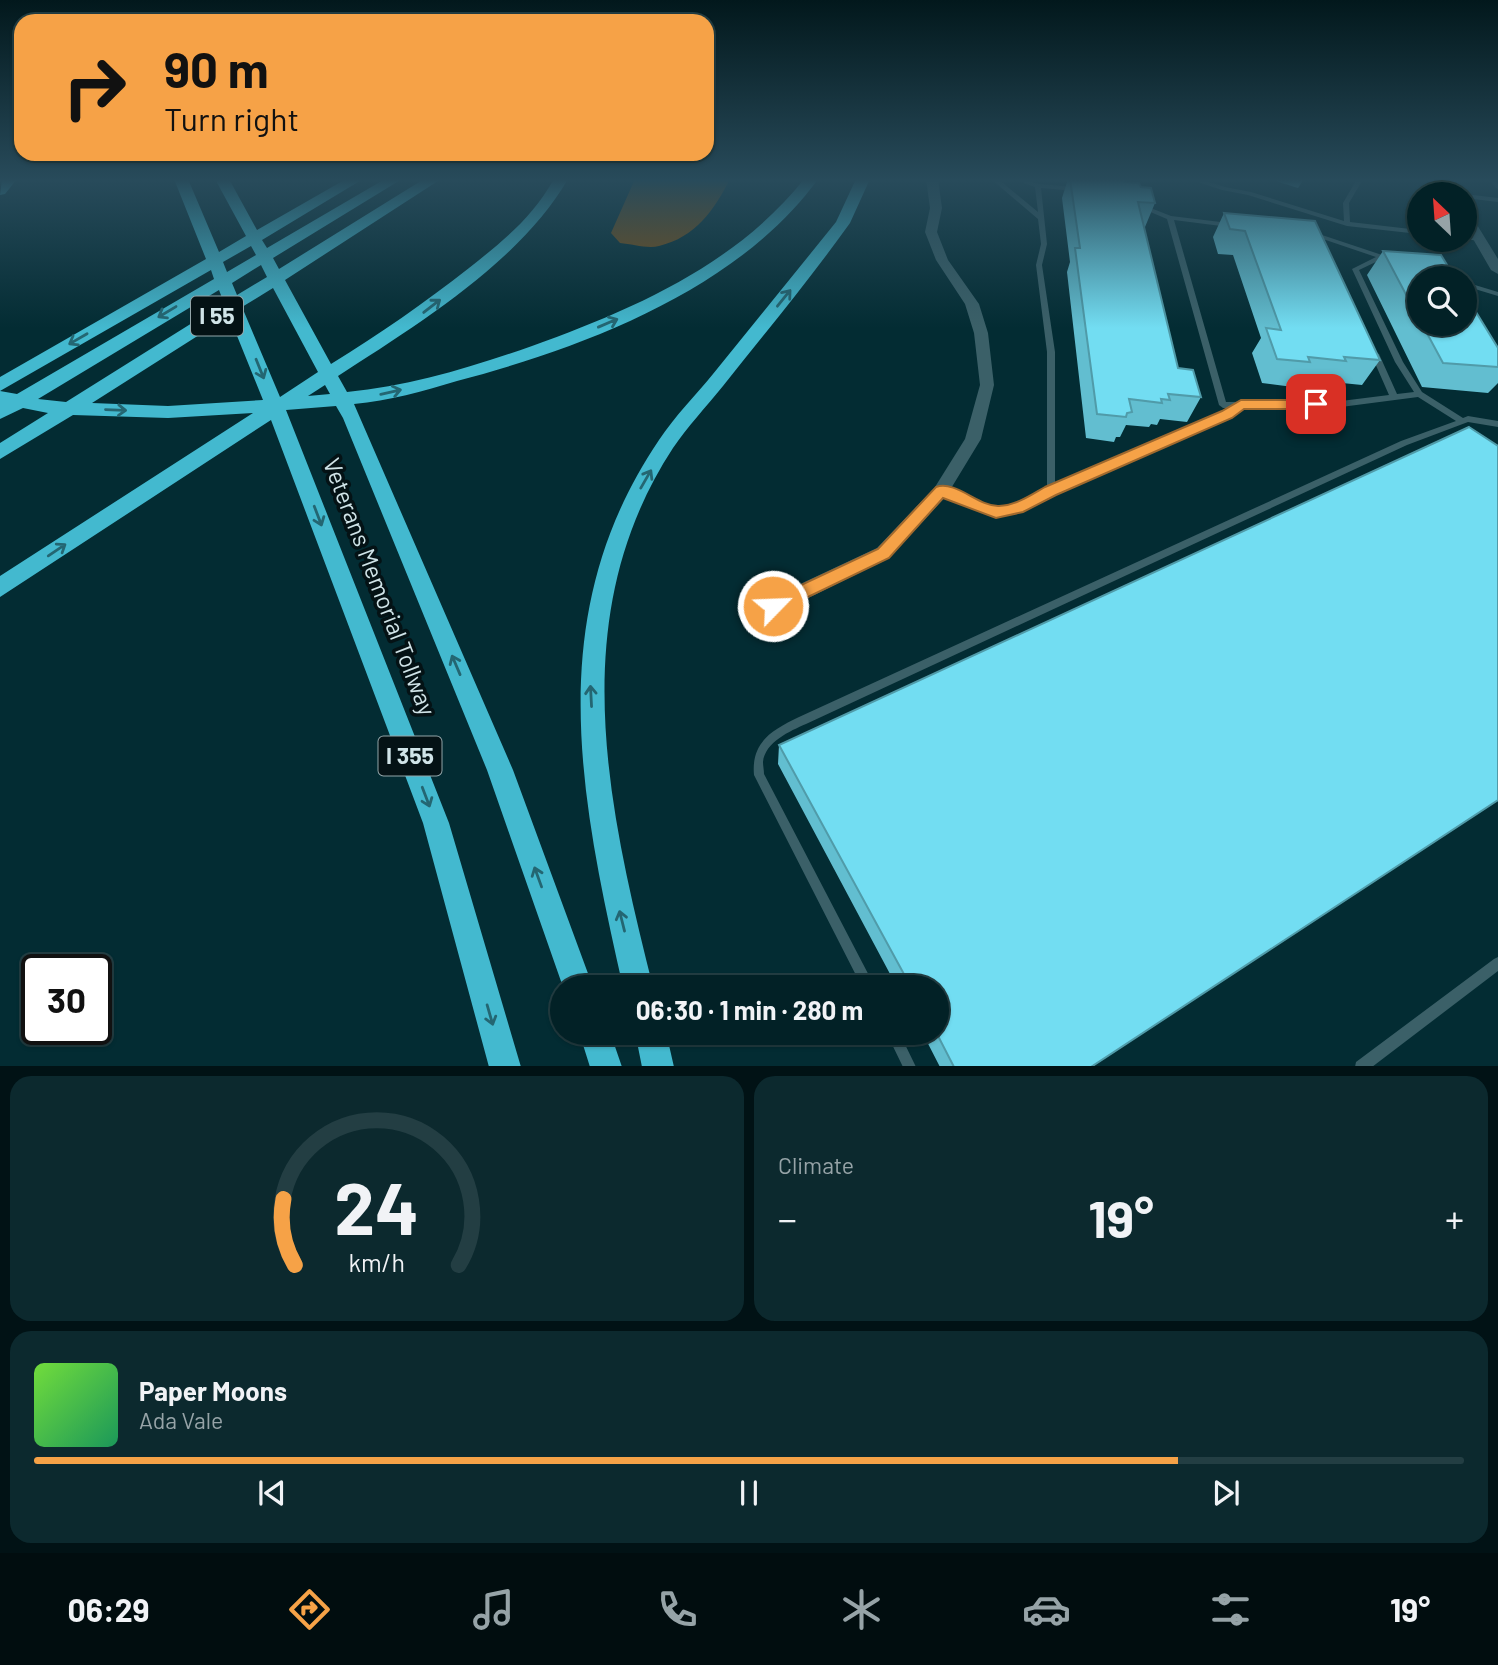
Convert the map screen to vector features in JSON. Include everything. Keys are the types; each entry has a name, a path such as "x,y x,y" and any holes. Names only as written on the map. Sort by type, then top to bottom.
{"highway":[{"name":"Veterans Memorial Tollway","path":"204,229 294,453 436,823 505,1066"},
{"name":"Veterans Memorial Tollway","path":"248,229 352,418 500,770 574,975"},
{"path":"0,385 271,229"},
{"name":"I 55","path":"0,413 311,229"},
{"name":"I 55","path":"0,452 355,229"},
{"path":"0,588 102,519 419,316 503,251 526,229"},
{"path":"0,397 53,408 168,412 383,395 481,369 579,335 655,302 720,264 766,229"},
{"path":"635,975 610,870 593,742 590,674 597,608 609,559 636,495 664,447 838,229"},
{"path":"599,1045 606,1066"},
{"path":"653,1045 658,1066"}],"street":[{"path":"773,606 883,553 941,491 973,439 987,386 981,333 972,304 942,260 932,229"},
{"path":"1477,236 1498,270"}],"lane":[{"path":"1043,229 1044,244 1039,265 1051,352 1051,491"},
{"path":"1173,229 1223,405 1341,404 1419,394"},
{"path":"1310,233 1395,261"},
{"path":"1322,237 1327,250"},
{"path":"1382,257 1355,269 1399,362 1419,394 1461,420"},
{"path":"1477,288 1498,295"},
{"path":"1372,348 1394,397"},
{"path":"941,491 996,512 1023,506 1051,491 1227,415 1241,405"},
{"path":"863,975 759,775 757,758 769,741 825,710 1134,566 1440,429 1461,420 1476,418 1498,424"},
{"path":"1440,429 1451,436"},
{"path":"1361,1066 1498,963"},
{"path":"899,1045 910,1066"}],"shaded area":[{"path":"613,229 694,229 672,242 650,247 620,243 611,233"}],"building":[{"path":"1077,229 1144,229 1178,368 1193,370 1201,397 1168,394 1170,400 1161,399 1162,403 1129,399 1132,412 1127,413 1126,417 1097,414 1075,248 1080,248"},
{"path":"1230,229 1319,229 1380,360 1344,357 1346,361 1308,357 1310,362 1277,359 1266,328 1281,330 1245,231"},
{"path":"1383,251 1441,255 1448,266 1407,266 1407,296"},
{"path":"1477,314 1498,348 1498,367 1443,363 1428,336 1477,336"},
{"path":"1469,427 1498,446 1498,800 1093,1066 953,1066 943,1045 949,1045 949,975 904,975 779,745"}],"route":[{"path":"773,606 883,553 941,491 996,512 1023,506 1051,491 1227,415 1241,405 1316,404"}]}
